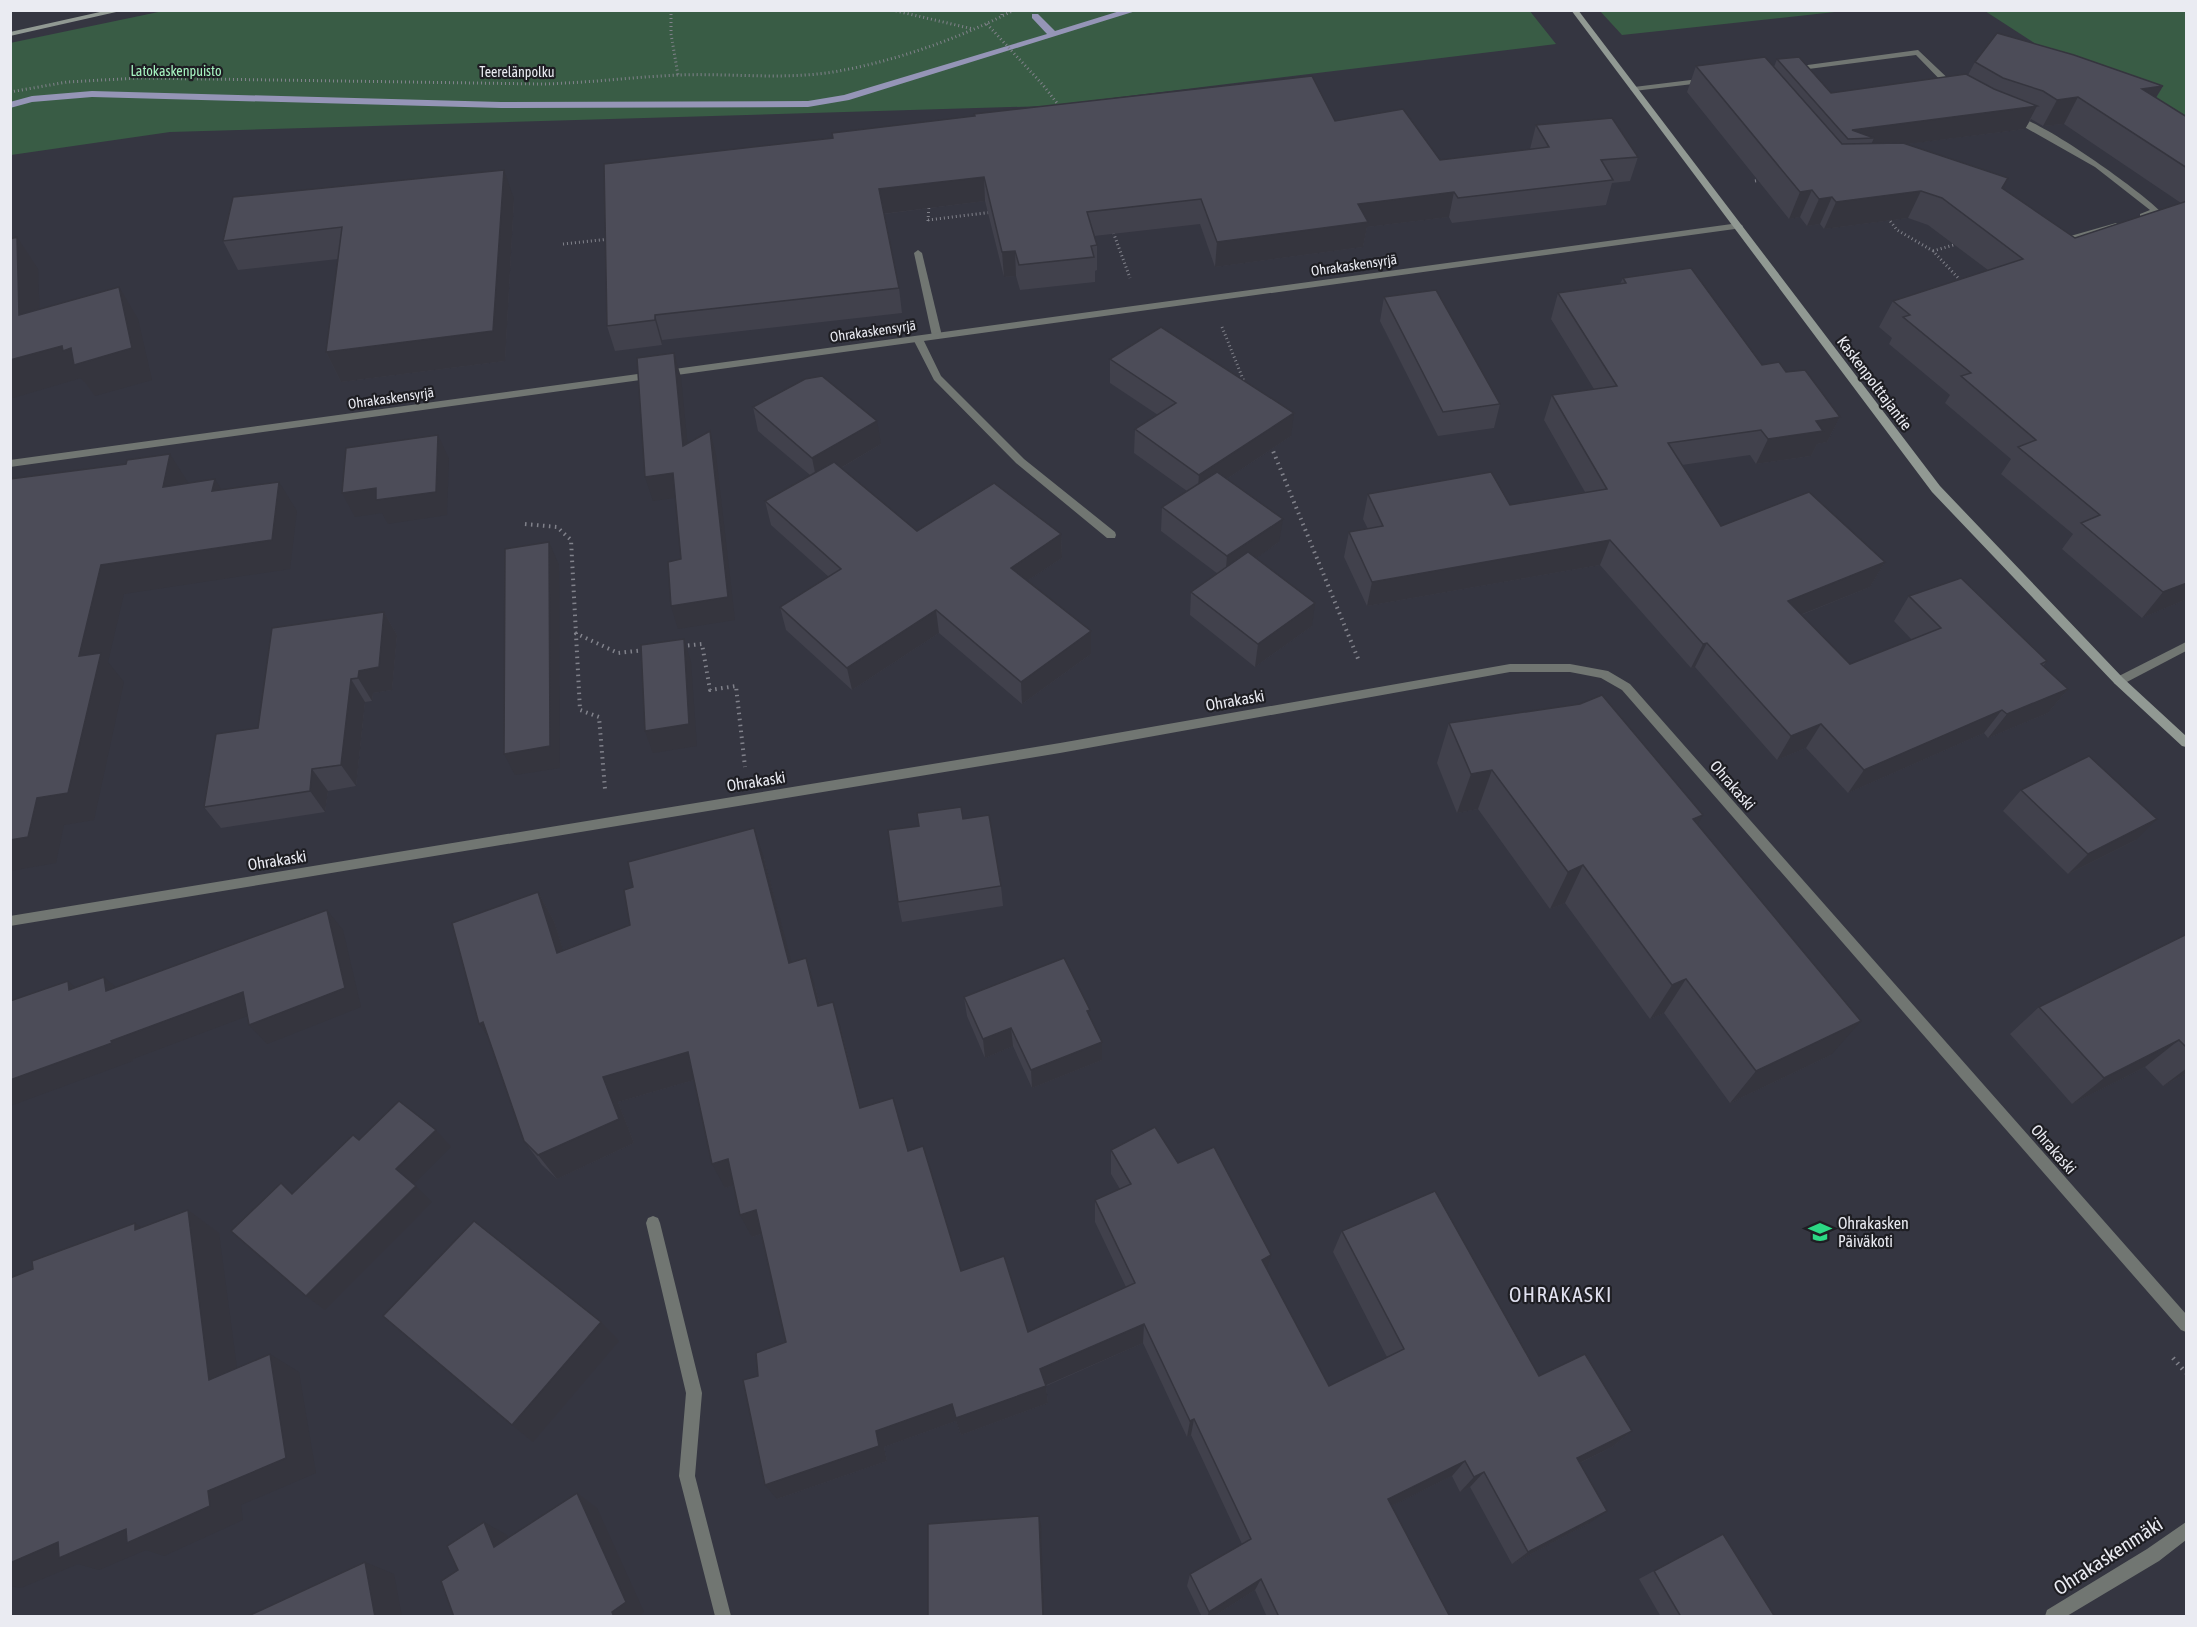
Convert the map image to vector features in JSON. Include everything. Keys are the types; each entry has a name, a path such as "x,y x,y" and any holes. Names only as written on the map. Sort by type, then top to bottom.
{"street":[{"path":"10,34 122,10"},
{"name":"Kaskenpolttajantie","path":"1574,10 1936,489 2119,681 2187,743"},
{"path":"1778,70 1918,52 1961,95"},
{"path":"1634,88 1713,79"},
{"path":"2006,115 2025,122 2098,165 2156,212 2135,220"},
{"path":"2047,235 2055,241 2124,224"},
{"name":"Ohrakaskensyrjä","path":"10,464 1738,226"},
{"path":"918,253 937,336"},
{"path":"918,339 937,378 1020,461 1111,535"},
{"path":"2119,681 2187,646"},
{"name":"Ohrakaski","path":"10,921 1060,748 1509,668 1570,668 1604,674 1626,687 2187,1324"},
{"path":"653,1223 694,1393 687,1476 723,1617"},
{"name":"Ohrakaskenmäki","path":"2053,1617 2153,1555 2187,1530"}],"path":[{"path":"671,10 671,34 677,56 678,75"},
{"path":"892,10 973,29"},
{"path":"1002,10 1002,16"},
{"name":"Teerelänpolku","path":"10,92 67,82 140,78 542,84 593,83 678,75 778,76 833,72 879,62 987,24 1014,10"},
{"path":"987,24 1049,89 1065,115"},
{"path":"1755,181 1765,179"},
{"path":"918,253 928,220 929,200"},
{"path":"1882,211 1898,230 1933,250 1964,285"},
{"path":"928,220 996,212"},
{"path":"1109,221 1134,288"},
{"path":"563,244 619,238"},
{"path":"1933,250 1965,241"},
{"path":"1221,325 1248,389"},
{"path":"1270,443 1363,670"},
{"path":"525,524 557,527 571,540 580,710 599,717 607,823"},
{"path":"575,633 618,653 650,650"},
{"path":"671,647 702,644 710,690 736,686 748,799"},
{"path":"2171,1355 2187,1373"}],"green space":[{"name":"Latokaskenpuisto","path":"168,10 1529,10 1556,44 1047,106 170,132 11,155 10,43"},
{"path":"1600,11 1844,11 1622,35"},
{"path":"1985,11 2186,11 2186,141"}],"building":[{"path":"1997,33 2074,55 2163,86 2142,89 2187,117 2187,168 2078,97 2057,100 2043,91 2003,78 1975,62"},
{"path":"1765,57 1842,144 1903,143 2008,178 2002,188 2075,238 2187,201 2187,583 2163,592 2081,523 2100,515 2018,447 2036,440 1961,376 1971,373 1903,317 1910,315 1893,301 2023,259 1942,198 1921,191 1836,202 1832,197 1819,199 1812,190 1800,192 1696,66"},
{"path":"1799,57 1831,93 1966,74 1994,89 2037,106 1852,130 1874,138 1848,139 1777,59"},
{"path":"1312,76 1335,121 1403,109 1440,160 1549,147 1536,125 1612,118 1638,157 1601,160 1613,180 1458,198 1454,192 1358,204 1368,222 1217,242 1201,199 1087,212 1097,245 1091,246 1094,257 1019,265 1015,251 1002,252 984,177 879,189 899,288 655,315 655,320 607,326 604,164 833,138 832,133 975,116 974,114"},
{"path":"504,170 493,331 326,352 342,227 223,241 233,197"},
{"path":"17,237 19,315 119,287 132,348 74,365 71,348 63,351 62,346 10,360 10,239"},
{"path":"1691,268 1762,365 1779,362 1786,372 1805,370 1840,417 1816,421 1823,431 1768,439 1761,430 1668,443 1721,526 1809,492 1885,562 1788,601 1850,664 1941,628 1909,596 1961,578 2047,661 2041,664 2068,689 2007,714 2002,710 1864,770 1821,724 1791,736 1707,643 1703,644 1610,540 1372,582 1349,532 1383,526 1368,494 1491,472 1510,505 1607,489 1552,395 1617,386 1558,293 1626,283 1623,278"},
{"path":"1436,290 1500,404 1443,412 1384,297"},
{"path":"1161,327 1294,413 1199,475 1135,429 1176,403 1110,359"},
{"path":"674,353 683,446 710,431 728,597 671,606 668,562 681,559 673,473 645,477 637,358"},
{"path":"822,376 877,421 812,458 753,407 805,379"},
{"path":"438,435 436,492 376,500 376,488 342,493 346,448"},
{"path":"170,454 163,487 215,479 212,491 279,482 272,540 101,565 79,656 101,653 68,793 37,798 28,837 10,840 10,479 126,464 127,460"},
{"path":"834,462 917,531 994,483 1061,534 1011,568 1091,631 1021,682 936,610 847,668 780,607 841,569 765,501"},
{"path":"1217,472 1283,519 1227,556 1162,507"},
{"path":"549,542 550,746 504,754 505,549"},
{"path":"1248,552 1315,603 1258,644 1191,592"},
{"path":"384,612 379,667 359,671 358,678 351,679 341,765 312,769 310,791 204,807 216,734 258,728 272,628"},
{"path":"684,639 689,724 645,731 641,645"},
{"path":"1602,695 1703,815 1693,819 1861,1021 1756,1071 1686,979 1672,985 1583,865 1568,872 1492,770 1471,774 1449,723 1580,704"},
{"path":"2089,756 2157,819 2088,854 2021,790"},
{"path":"961,807 963,819 989,815 1001,886 898,902 888,830 919,826 917,813"},
{"path":"754,828 789,963 806,958 818,1006 833,1002 860,1108 893,1098 908,1151 923,1146 961,1271 1004,1256 1028,1332 1135,1283 1095,1200 1131,1184 1111,1150 1155,1127 1178,1163 1214,1147 1271,1255 1262,1260 1329,1386 1404,1349 1342,1231 1435,1191 1539,1376 1585,1354 1632,1431 1577,1458 1607,1511 1528,1552 1484,1472 1474,1477 1465,1461 1388,1499 1450,1617 1279,1617 1261,1579 1209,1612 1190,1574 1251,1539 1194,1419 1190,1421 1144,1324 1040,1369 1046,1386 956,1418 952,1404 876,1431 879,1446 765,1485 743,1380 758,1376 756,1353 786,1342 756,1210 740,1215 728,1159 712,1164 688,1052 603,1077 619,1119 538,1155 524,1141 483,1022 479,1024 452,923 538,892 557,953 630,925 624,890 633,887 628,862"},
{"path":"327,910 345,988 249,1025 243,992 10,1080 10,1001 68,981 69,990 104,977 106,991"},
{"path":"2187,934 2187,1048 2179,1040 2104,1078 2039,1007"},
{"path":"1064,958 1090,1010 1087,1011 1102,1042 1031,1070 1011,1028 983,1039 964,997"},
{"path":"399,1101 436,1130 396,1169 416,1186 306,1296 231,1231 281,1183 292,1194 353,1135 359,1140"},
{"path":"188,1210 209,1380 270,1354 286,1458 208,1491 210,1506 127,1543 126,1529 59,1558 58,1542 10,1563 10,1278 33,1269 32,1261 135,1223 135,1230"},
{"path":"474,1221 601,1322 512,1425 383,1316"},
{"path":"577,1493 626,1602 612,1612 614,1617 454,1617 441,1581 458,1570 447,1546 484,1522 494,1547"},
{"path":"1039,1516 1043,1617 928,1617 928,1524"},
{"path":"1723,1534 1775,1617 1681,1617 1654,1571"},
{"path":"365,1562 375,1617 246,1617"}],"waterway":[{"path":"1053,35 1135,10"},
{"path":"1035,16 1053,35"},
{"path":"10,105 32,99 92,94 501,105 808,104 845,98 1053,35"}],"place":[{"name":"Ohrakasken Päiväkoti","path":"1820,1232"}],"district":[{"name":"OHRAKASKI","path":"1561,1295"}]}
